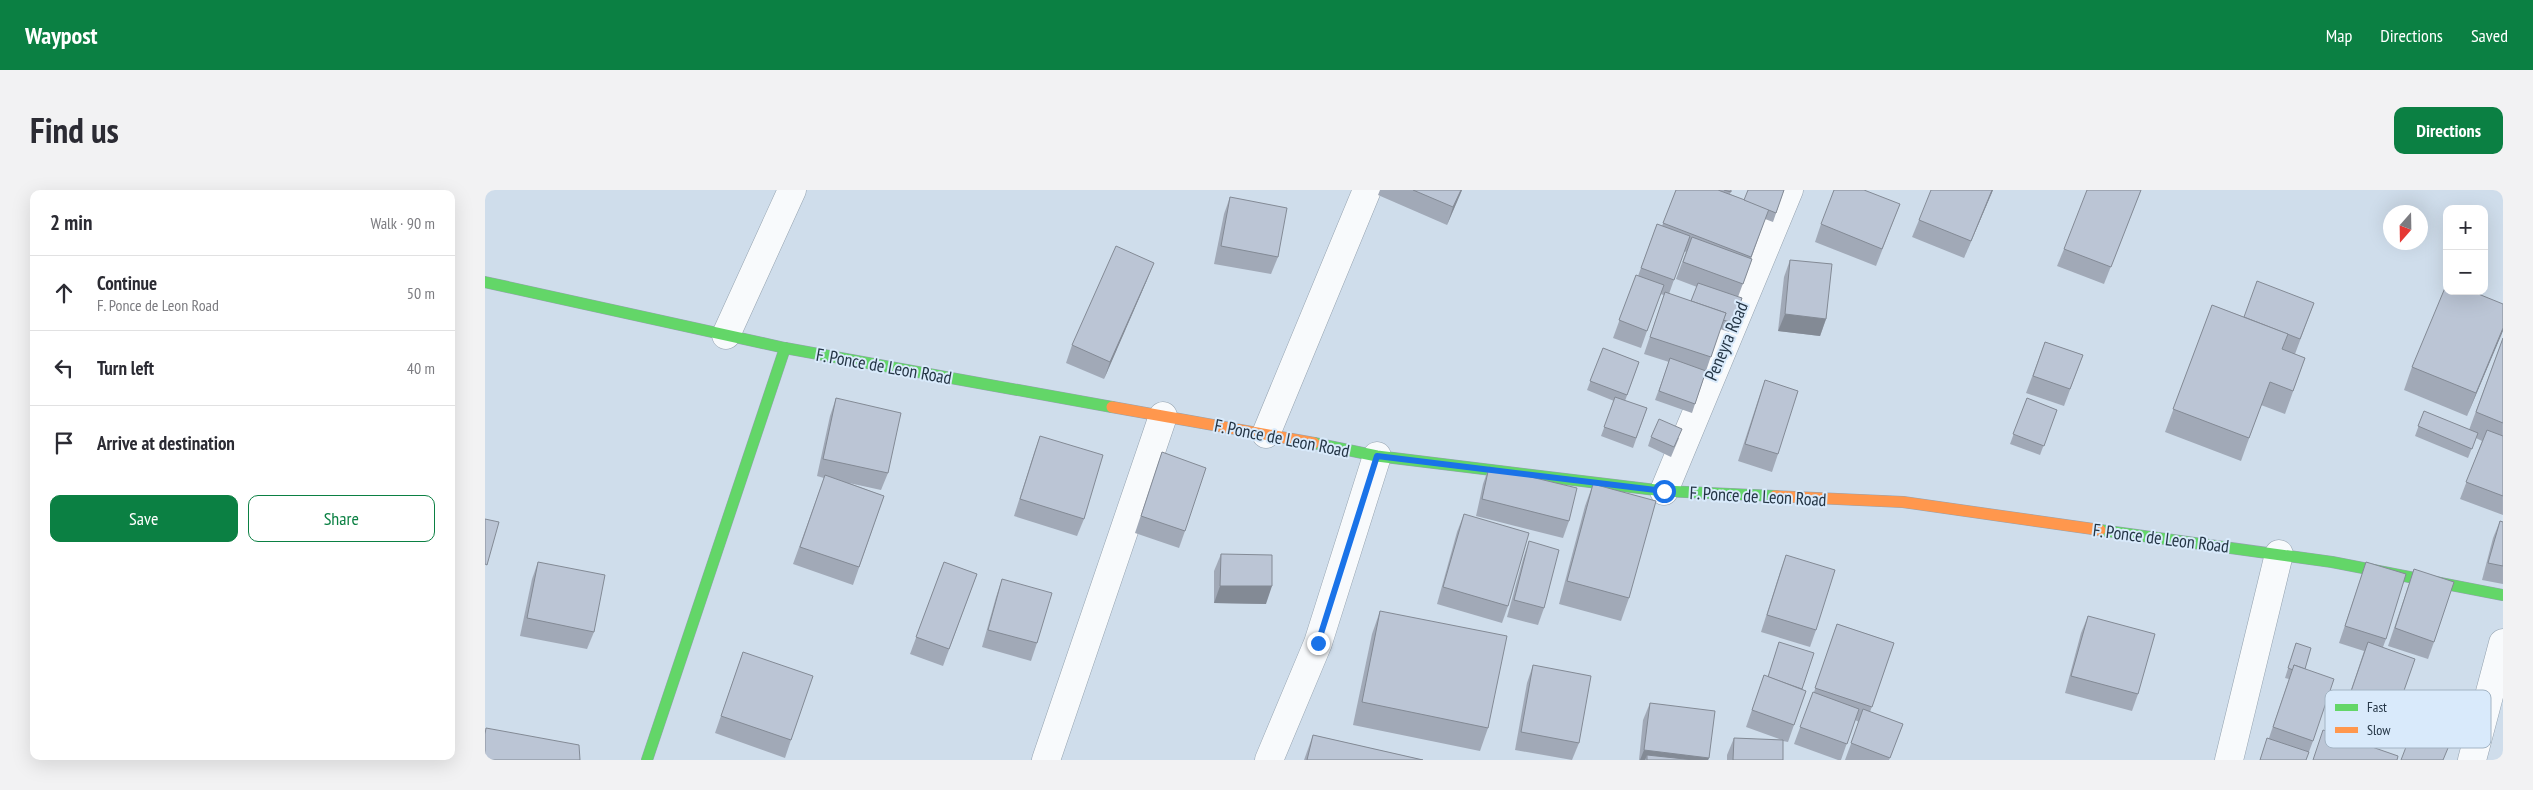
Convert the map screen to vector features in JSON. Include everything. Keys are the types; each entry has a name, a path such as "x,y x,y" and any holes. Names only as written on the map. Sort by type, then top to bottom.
{"street":[{"path":"726,335 792,190"},
{"path":"1266,434 1367,190"},
{"name":"Peneyra Road","path":"1664,491 1789,190"},
{"name":"F. Ponce de Leon Road","path":"485,282 785,348 1266,434 1377,456 1664,491 1903,502 2332,562 2503,595"},
{"path":"647,760 785,348"},
{"path":"1046,760 1163,416"},
{"path":"1269,760 1318,643 1377,456"},
{"path":"2229,760 2279,554"},
{"path":"2491,690 2503,644"}],"building":[{"path":"1413,190 1461,190 1453,207"},
{"path":"1676,190 1718,190 1769,209 1751,257 1663,223"},
{"path":"1748,190 1784,190 1776,213 1744,200"},
{"path":"1834,190 1864,190 1900,204 1882,249 1821,224"},
{"path":"1931,190 1992,190 1971,241 1919,220"},
{"path":"2087,190 2141,190 2111,267 2064,249"},
{"path":"1230,197 1287,208 1278,257 1221,246"},
{"path":"1657,224 1690,236 1674,280 1641,268"},
{"path":"1692,237 1752,259 1743,284 1683,262"},
{"path":"1116,246 1154,263 1110,362 1072,345"},
{"path":"1790,260 1832,264 1826,319 1785,314"},
{"path":"1636,275 1664,285 1647,331 1619,320"},
{"path":"2257,281 2314,303 2300,339 2244,317"},
{"path":"1698,283 1742,298 1733,323 1723,320 1726,313 1691,301"},
{"path":"1665,292 1726,313 1711,357 1650,337"},
{"path":"2443,293 2443,295 2481,295 2503,304 2503,328 2476,393 2412,367"},
{"path":"2212,305 2288,334 2282,349 2305,358 2293,391 2270,382 2249,438 2173,409"},
{"path":"2503,338 2503,423 2476,412"},
{"path":"2045,342 2083,355 2070,389 2033,376"},
{"path":"1603,348 1639,362 1627,395 1590,381"},
{"path":"1670,358 1706,371 1695,404 1659,391"},
{"path":"1765,380 1798,391 1778,454 1745,444"},
{"path":"1615,397 1647,408 1636,438 1604,427"},
{"path":"836,398 901,413 888,473 823,459"},
{"path":"2027,398 2057,410 2044,446 2013,434"},
{"path":"2424,411 2478,433 2472,449 2418,426"},
{"path":"1659,419 1682,429 1674,447 1651,437"},
{"path":"2487,430 2503,436 2503,496 2466,482"},
{"path":"1040,436 1103,455 1084,519 1020,499"},
{"path":"1162,452 1206,468 1185,531 1141,516"},
{"path":"1489,467 1577,488 1569,521 1482,499"},
{"path":"825,475 884,496 859,567 800,547"},
{"path":"1593,484 1656,501 1629,598 1567,581"},
{"path":"1464,514 1529,533 1508,606 1443,587"},
{"path":"485,519 499,522 487,565 485,564"},
{"path":"2500,521 2503,522 2503,566 2488,563"},
{"path":"1529,541 1559,550 1544,608 1514,600"},
{"path":"1221,554 1272,555 1272,586 1220,586"},
{"path":"1786,555 1835,570 1816,630 1767,615"},
{"path":"538,562 605,575 594,632 527,618"},
{"path":"944,562 977,574 949,649 916,637"},
{"path":"2366,562 2406,574 2386,639 2345,626"},
{"path":"2414,569 2454,582 2434,642 2395,628"},
{"path":"1002,579 1052,593 1037,643 988,630"},
{"path":"1380,611 1507,636 1488,728 1362,702"},
{"path":"2088,616 2155,634 2138,694 2071,676"},
{"path":"1837,624 1894,643 1872,707 1815,688"},
{"path":"1779,642 1814,653 1802,689 1768,677"},
{"path":"2368,642 2415,659 2404,690 2352,690"},
{"path":"2296,643 2311,648 2305,669 2294,665 2293,670 2288,668"},
{"path":"743,652 813,676 791,740 721,716"},
{"path":"1533,665 1591,676 1579,743 1521,732"},
{"path":"2294,665 2334,679 2330,690 2325,690 2325,706 2313,741 2273,727"},
{"path":"1764,675 1806,691 1794,725 1752,710"},
{"path":"1813,692 1859,709 1847,744 1800,727"},
{"path":"1650,703 1715,711 1709,758 1644,750"},
{"path":"1863,709 1903,724 1890,758 1851,743"},
{"path":"486,728 579,745 580,760 485,760"},
{"path":"2323,730 2325,731 2325,748 2375,748 2398,756 2397,760 2313,760"},
{"path":"1313,735 1423,760 1307,760"},
{"path":"1734,738 1783,740 1783,760 1733,760"},
{"path":"2267,738 2309,752 2306,760 2260,760"},
{"path":"2406,748 2448,748 2443,760 2401,760"},
{"path":"1647,755 1694,760 1647,760"}],"traffic: fast":[{"path":"485,282 785,348 1112,407"},
{"path":"647,760 785,348"},
{"path":"1314,443 1377,456 1664,491 1775,496"},
{"path":"2100,530 2332,562 2503,595"}],"traffic: slow":[{"path":"1112,407 1314,443"},
{"path":"1775,496 1903,502 2100,530"}],"route":[{"path":"1318,643 1377,456 1664,491"}]}
